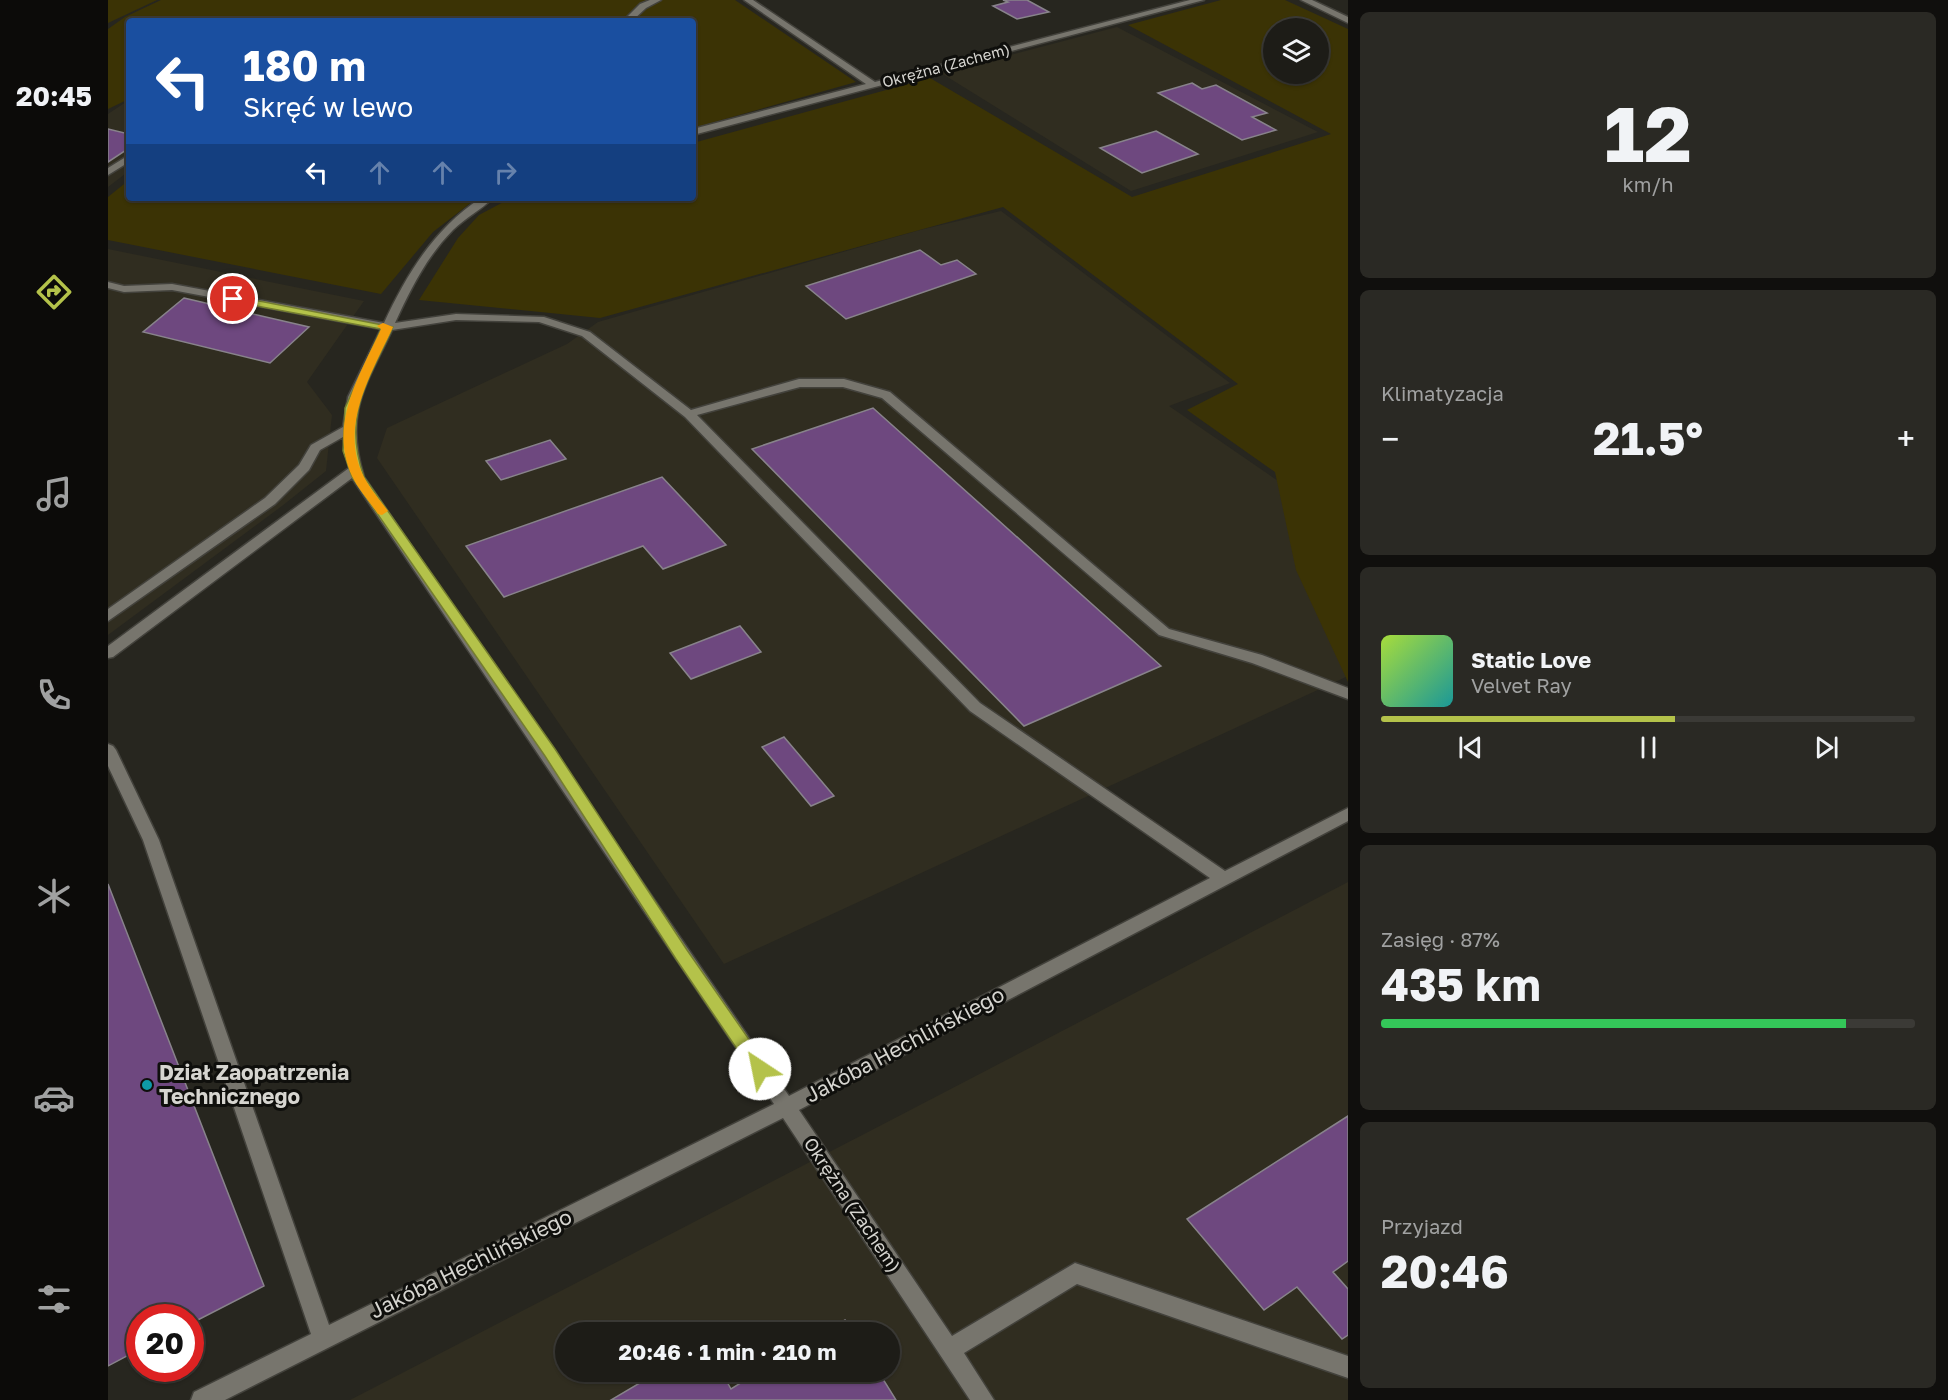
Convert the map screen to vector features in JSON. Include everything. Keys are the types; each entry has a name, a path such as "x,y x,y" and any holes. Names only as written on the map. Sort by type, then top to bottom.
{"street":[{"path":"630,18 643,6 657,0"},
{"path":"748,0 873,85"},
{"name":"Okrężna (Zachem)","path":"696,131 1200,0"},
{"path":"1305,0 1348,20"},
{"path":"108,172 126,160"},
{"name":"Okrężna (Zachem)","path":"482,201 465,210 417,267 387,327 351,408 349,451 358,477 550,752 682,954 983,1400"},
{"path":"108,285 124,290 172,287 387,327 456,317 540,319 568,326 586,334 689,414 975,707 1224,879"},
{"path":"689,414 799,384 844,383 886,395 1164,632 1257,659 1348,694"},
{"path":"108,616 270,501 304,467 315,448 350,428"},
{"path":"108,653 356,469"},
{"path":"108,750 151,840 323,1338"},
{"name":"Jakóba Hechlińskiego","path":"202,1400 787,1107 1348,814"},
{"path":"949,1350 1075,1273 1348,1366"}],"shaded area":[{"path":"108,0 157,0 108,23"},
{"path":"161,0 735,0 856,82 696,127 696,18 126,18 126,100 108,109 108,29 125,17"},
{"path":"1221,0 1285,0 1324,18 1263,18 1263,84 1329,84 1329,20 1348,29 1348,682 1296,570 1275,472 1187,410 1238,384 1003,207 600,318 419,300 458,238 479,215 505,201 696,201 696,142 930,78 1132,197 1331,134 1128,25"},
{"path":"1117,27 1318,132 1131,191 941,73"},
{"path":"126,102 126,173 108,187 108,114"},
{"path":"126,182 126,201 473,201 433,232 381,294 108,240 108,197"},
{"path":"1001,211 1230,383 1169,406 1348,529 1348,676 724,964 377,458 387,428 567,344 598,322 920,230"},
{"path":"108,249 364,301 307,382 332,415 326,471 108,635"},
{"path":"1348,882 1348,1400 350,1400 870,1131"}],"building":[{"path":"1003,0 1027,0 1049,12 1017,19 993,6 1008,2"},
{"path":"1192,83 1202,89 1216,85 1267,113 1252,117 1276,130 1242,140 1158,93"},
{"path":"108,129 126,133 126,150 108,162"},
{"path":"1156,131 1198,154 1142,173 1100,148"},
{"path":"920,250 941,265 957,260 976,274 846,319 806,286"},
{"path":"184,298 309,327 270,363 143,332"},
{"path":"873,408 1161,666 1024,726 752,449"},
{"path":"550,440 566,459 501,480 486,461"},
{"path":"662,477 726,545 663,569 643,546 504,597 466,546"},
{"path":"740,626 761,652 691,679 670,653"},
{"path":"784,737 834,796 811,806 762,747"},
{"name":"Dział Zaopatrzenia Technicznego","path":"108,884 264,1286 204,1317 204,1304 126,1304 126,1356 108,1366"},
{"path":"1348,1116 1348,1261 1333,1272 1348,1289 1348,1335 1342,1339 1297,1287 1264,1310 1187,1219"},
{"path":"641,1382 727,1382 731,1389 742,1382 885,1382 896,1400 611,1400"}],"slow traffic":[{"path":"382,511 358,477 349,451 351,408 387,327 383,326"}],"place":[{"name":"Dział Zaopatrzenia Technicznego","path":"147,1085"}],"route":[{"path":"233,299 387,327 351,408 349,451 358,477 550,752 760,1069"}]}
